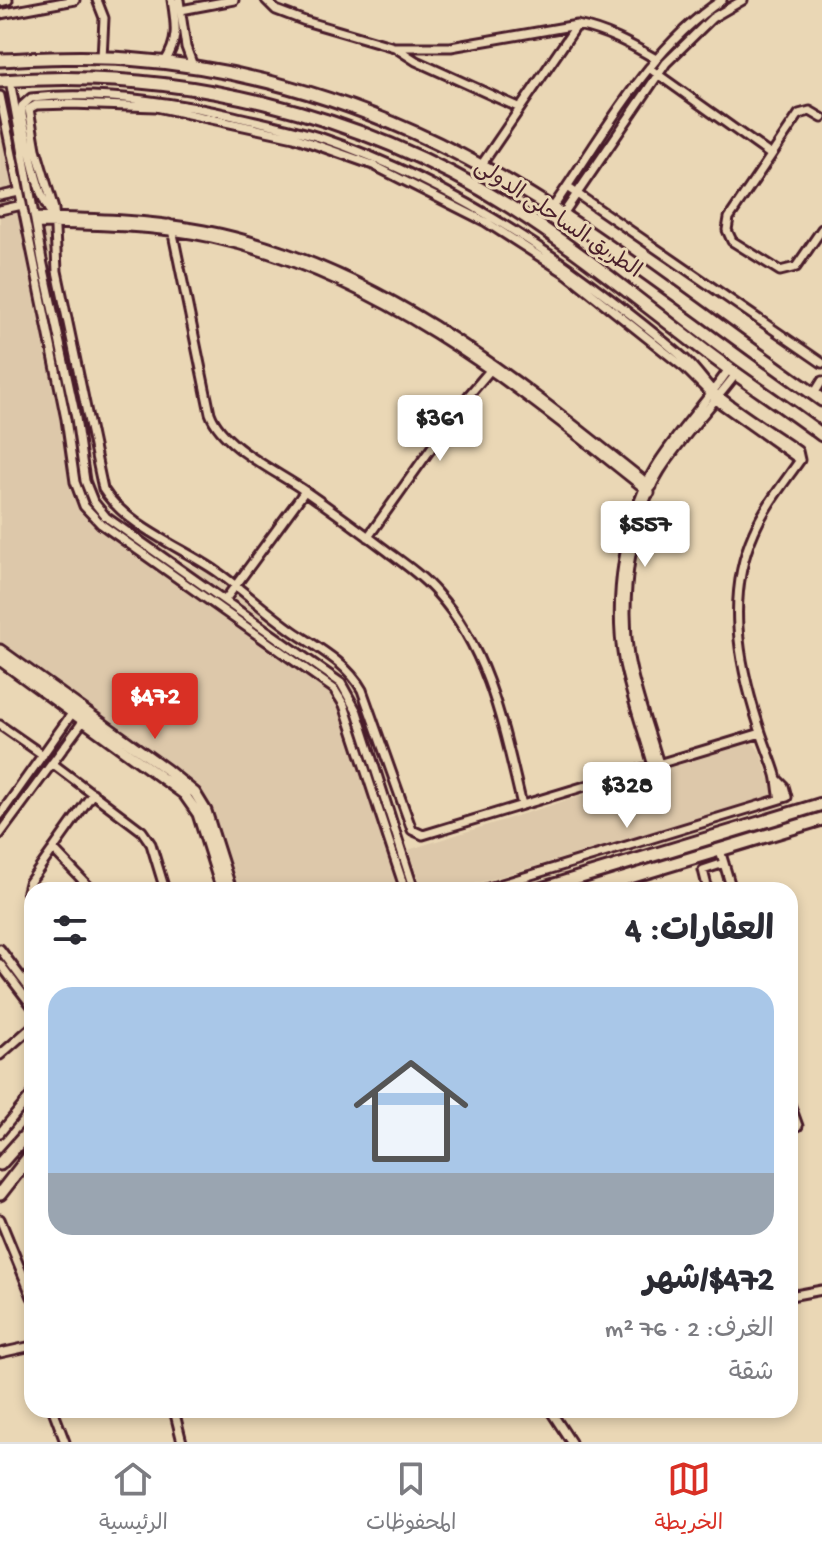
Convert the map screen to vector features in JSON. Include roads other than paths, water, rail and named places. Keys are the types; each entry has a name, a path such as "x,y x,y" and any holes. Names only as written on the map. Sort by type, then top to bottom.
{"main road":[{"name":"الطريق الساحلى الدولى","path":"0,60 102,58 194,68 272,83 344,105 415,133 480,167 556,213 820,398"},
{"name":"الطريق الساحلى الدولى","path":"5,81 123,79 220,93 316,117 374,138 476,187 613,278 732,372 822,435"},
{"path":"613,278 621,273 626,260"},
{"path":"630,292 633,282 645,273"},
{"path":"564,882 822,804"},
{"path":"614,882 822,819"},
{"path":"0,1164 24,1137"},
{"path":"0,1194 24,1163"}],"street":[{"path":"0,2 8,0"},
{"path":"0,14 75,0"},
{"path":"97,0 104,18 102,58"},
{"path":"164,63 177,36 172,0"},
{"path":"179,0 186,47 194,68"},
{"path":"181,10 234,0"},
{"path":"266,0 276,10 305,21 394,47 416,61 520,108"},
{"path":"556,213 567,187 656,59 687,25 720,0 728,5"},
{"path":"556,213 576,193 658,75 685,42 728,5 743,0"},
{"path":"394,47 451,47 577,25 619,38 656,59"},
{"path":"480,167 577,25"},
{"path":"649,68 771,155"},
{"path":"5,81 76,418 85,481 93,501 106,517 333,675 348,691 412,882"},
{"path":"0,96 66,419 75,482 84,506 101,524 334,689 344,705 402,882"},
{"path":"508,882 780,799 740,650 737,614 740,578 747,550 758,523 800,460 798,451 713,394 688,362 571,269 468,205 366,155 288,129 156,101 35,97 22,115 30,151 54,221 62,301 103,489 114,503 157,536 239,588 354,677 362,690 412,830 423,835 761,733"},
{"path":"822,118 810,111 799,114 729,218 727,230 732,241 774,270 785,271 796,267 822,229"},
{"path":"0,196 28,182"},
{"path":"567,187 822,363"},
{"path":"0,210 22,205"},
{"path":"36,220 115,219 170,228 263,252 375,297 494,367 648,488"},
{"path":"170,228 213,420 230,441 305,491 431,586 467,634 495,700 522,805"},
{"path":"31,249 40,247"},
{"path":"368,537 494,367"},
{"path":"656,765 630,664 626,610 630,560 648,488 713,394 732,372"},
{"path":"820,398 822,381"},
{"path":"228,602 305,491"},
{"path":"0,650 118,740 190,800 202,824 220,882"},
{"path":"0,660 84,720 187,786 201,801 228,882"},
{"path":"0,815 73,712"},
{"path":"0,834 84,720"},
{"path":"0,725 43,755"},
{"path":"52,763 144,833 151,844 163,882"},
{"path":"30,882 93,793"},
{"path":"53,849 84,882"},
{"path":"720,850 730,882"},
{"path":"706,882 703,870 724,863"},
{"path":"0,949 24,981"},
{"path":"0,964 24,996"},
{"path":"1,1052 24,1033"},
{"path":"0,1133 24,1104"},
{"path":"0,1219 24,1278"},
{"path":"798,1294 822,1290"},
{"path":"0,1353 24,1349"},
{"path":"56,1418 65,1442"},
{"path":"176,1418 182,1442"},
{"path":"555,1418 571,1442"}]}
